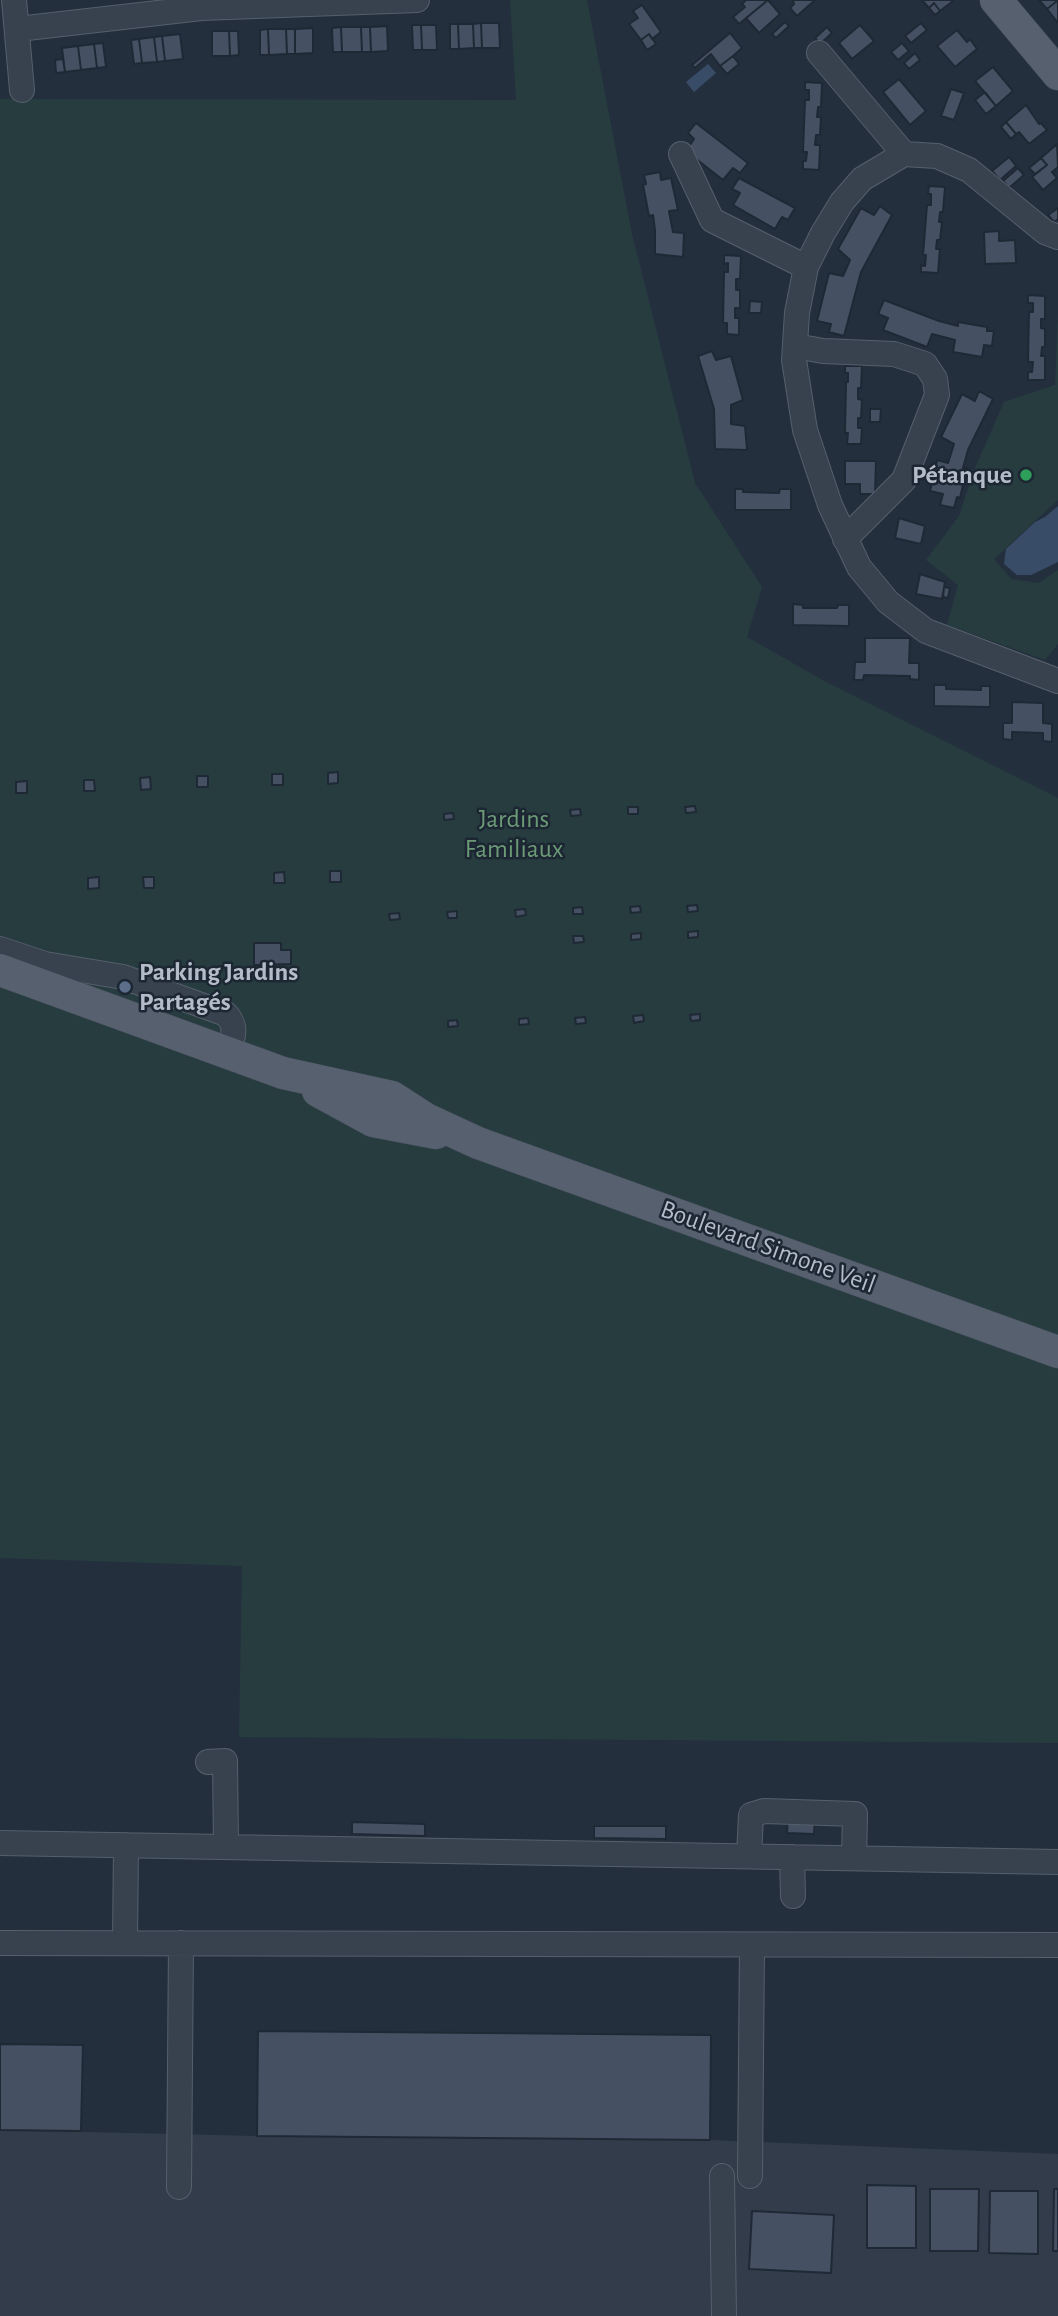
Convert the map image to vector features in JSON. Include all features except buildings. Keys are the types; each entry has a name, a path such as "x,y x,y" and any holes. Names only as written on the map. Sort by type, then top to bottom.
{"main road":[{"path":"996,0 1058,74"},
{"name":"Boulevard Simone Veil","path":"0,970 282,1073 373,1122 478,1143 1058,1352"}],"street":[{"path":"14,0 22,90"},
{"path":"18,29 201,8 415,0"},
{"path":"819,53 904,154"},
{"path":"681,154 712,220 806,267"},
{"path":"1058,237 1045,232 968,170 937,156 904,154 862,179 842,202 823,233 806,267 797,313 794,360 805,430 830,505 859,567 888,602 926,631 1058,681"},
{"path":"795,346 823,351 894,354 925,364 935,379 936,395 904,480 845,539"},
{"path":"0,949 45,964 123,977 226,1014 232,1021 234,1032 228,1053"},
{"path":"208,1762 225,1761 226,1847"},
{"path":"749,1856 751,1815 764,1811 855,1814 854,1858"},
{"path":"0,1843 1058,1862"},
{"path":"125,1943 126,1845"},
{"path":"792,1857 793,1896"},
{"path":"0,1943 1058,1945"},
{"path":"179,2187 181,1943"},
{"path":"750,2176 752,1945"},
{"path":"722,2176 724,2316"}],"shaded area":[{"path":"0,2130 257,2136 710,2140 1058,2154 1058,2316 0,2316"}],"green space":[{"name":"Jardins Familiaux","path":"510,0 587,0 632,234 695,483 762,587 747,637 826,682 1058,798 1058,1743 239,1737 242,1566 0,1558 0,99 516,100"},
{"path":"1058,313 1058,500 994,559 1011,579 1039,583 1058,570 1058,644 1045,660 947,625 958,585 926,560 959,516 975,468 1004,402 1055,385"}],"water":[{"path":"708,64 716,73 694,92 686,82"},
{"path":"1058,506 1058,562 1031,575 1017,575 1004,564 1006,549 1035,522"}],"place":[{"name":"Pétanque","path":"1026,475"},
{"name":"Parking Jardins Partagés","path":"125,987"}]}
